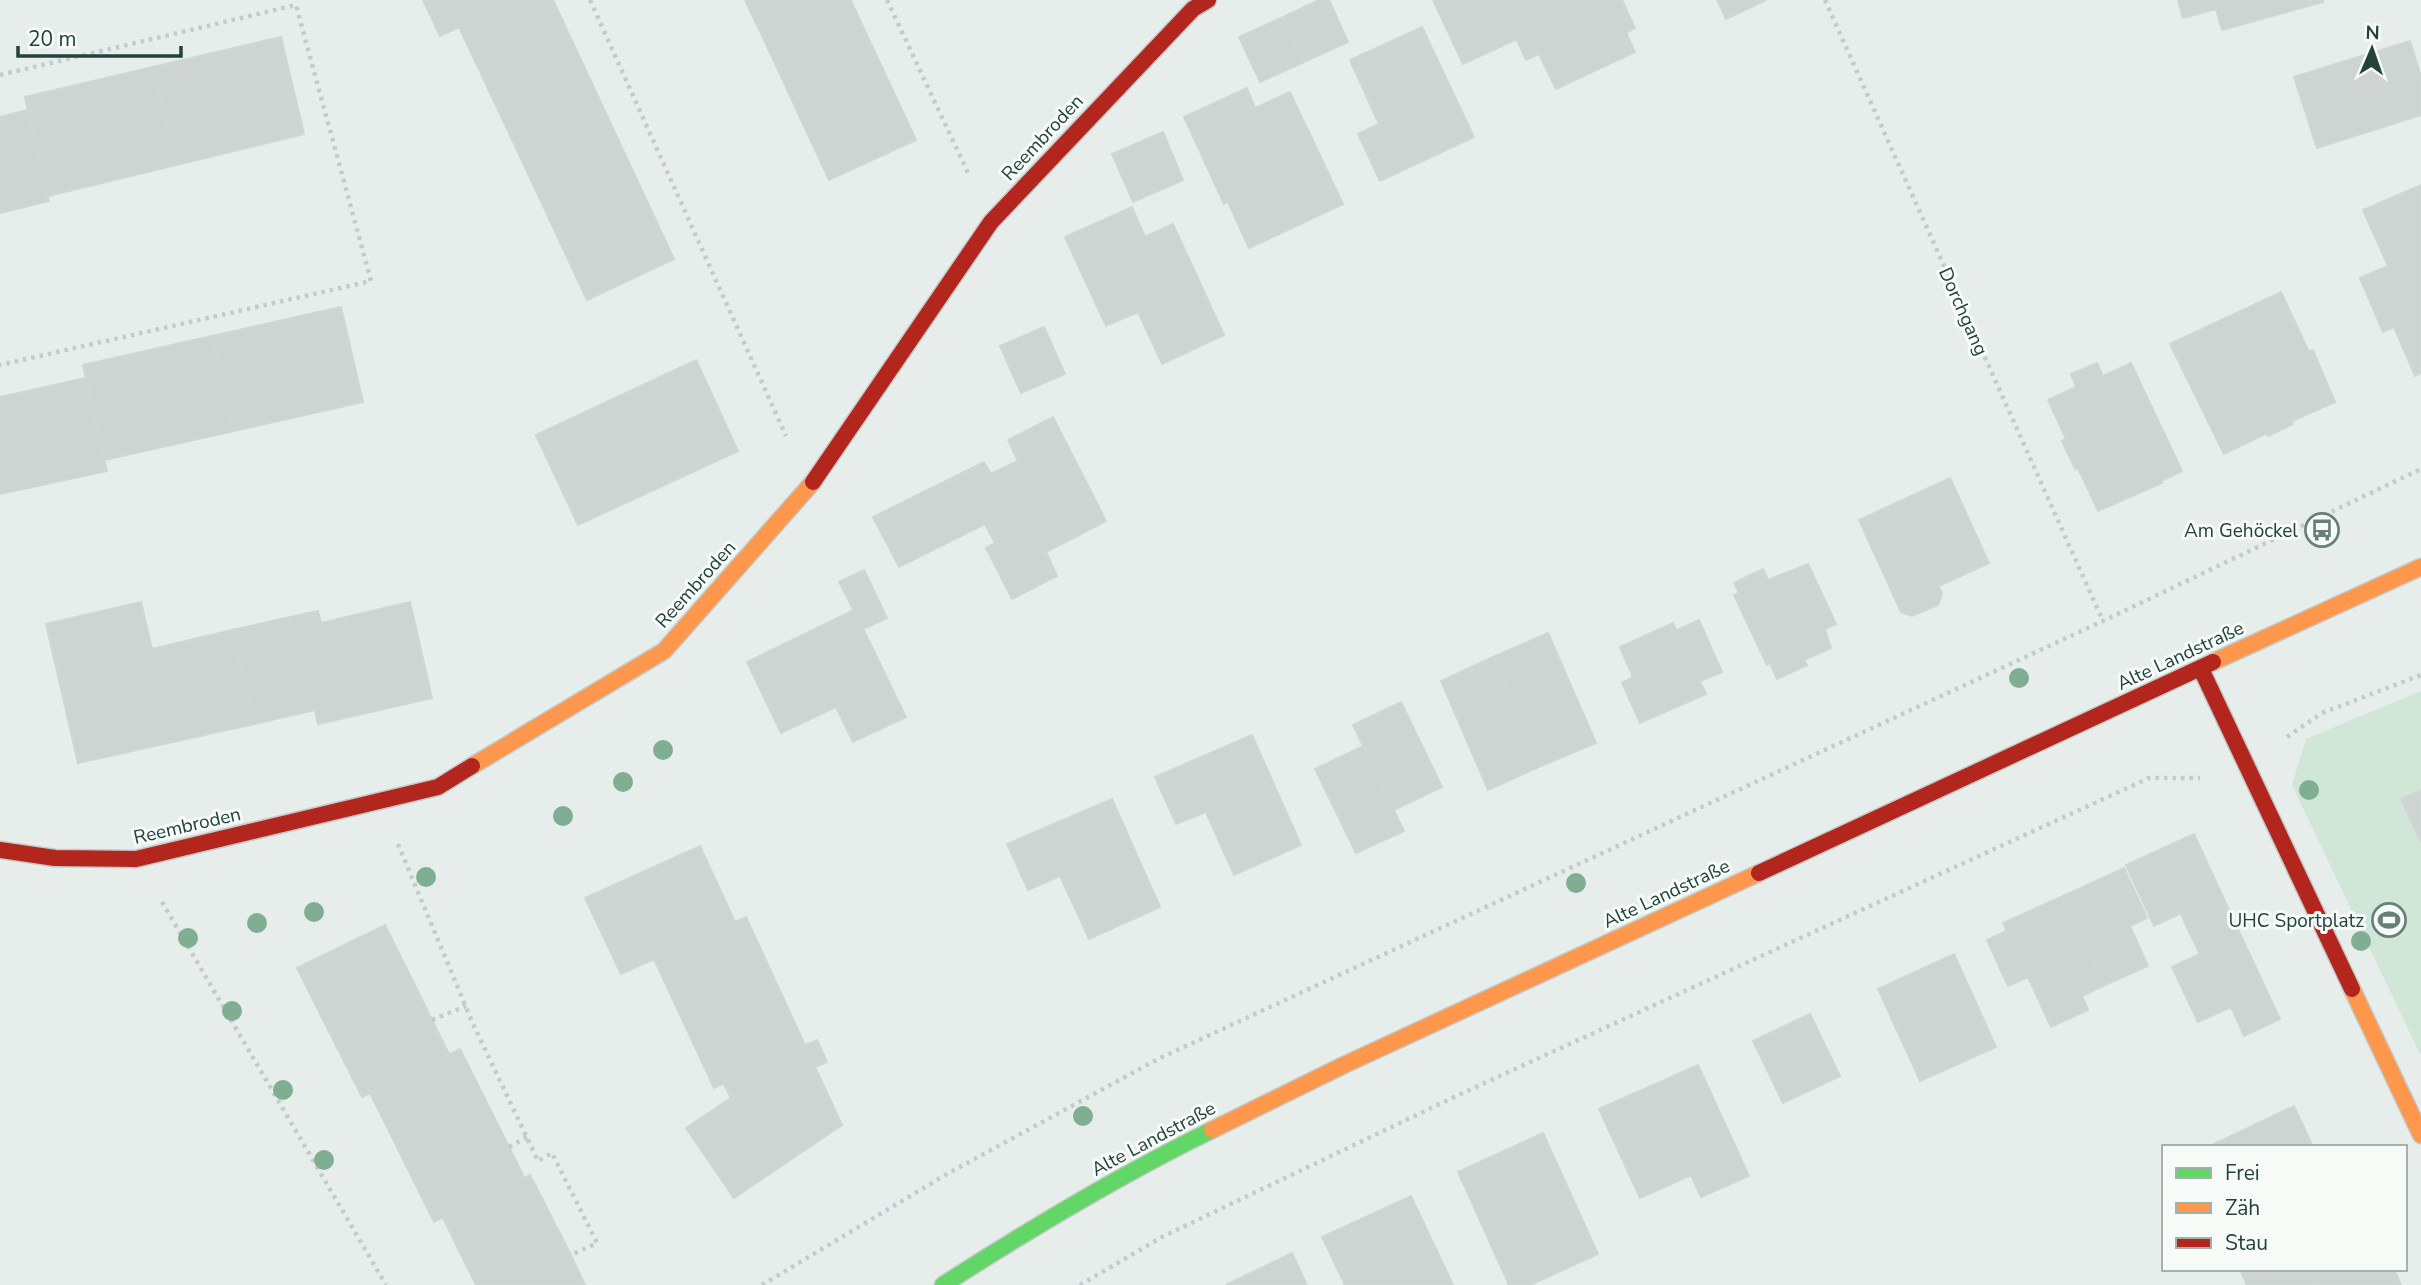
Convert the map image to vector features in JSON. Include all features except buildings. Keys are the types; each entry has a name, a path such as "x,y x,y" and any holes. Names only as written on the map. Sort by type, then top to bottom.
{"street":[{"name":"Reembroden","path":"0,850 55,858 136,859 438,787 664,651 809,488 991,222 1193,9 1208,0"},
{"name":"Alte Landstraße","path":"943,1285 1155,1158 1344,1065 2421,567"},
{"path":"2201,669 2421,1135"}],"path":[{"path":"590,0 809,488"},
{"path":"887,0 991,222"},
{"name":"Dorchgang","path":"1825,0 2103,621"},
{"path":"0,75 296,5 371,281 0,365"},
{"path":"762,1285 947,1174 1158,1059 2103,621 2421,469"},
{"path":"2276,745 2322,713 2421,675"},
{"path":"1080,1285 1162,1237 1452,1098 2149,778 2197,779 2208,775"},
{"path":"380,801 466,1006 538,1161 552,1153 597,1243 571,1255"},
{"path":"136,859 386,1285"},
{"path":"432,1020 466,1006"},
{"path":"509,1147 527,1138"}],"green space":[{"name":"UHC Sportplatz","path":"2421,691 2421,1056 2292,785 2306,739"}],"traffic: fast":[{"path":"943,1285 1076,1203 1212,1130"}],"traffic: slow":[{"path":"472,766 664,651 813,482"},
{"path":"2213,662 2421,567"},
{"path":"1212,1130 1344,1065 1759,873"},
{"path":"2352,989 2421,1135"}],"traffic: jam":[{"path":"813,482 991,222 1193,9 1208,0"},
{"path":"1759,873 2213,662"},
{"path":"2201,669 2352,989"},
{"path":"0,850 55,858 136,859 438,787 472,766"}],"place":[{"name":"Am Gehöckel","path":"2322,530"},
{"name":"UHC Sportplatz","path":"2389,920"}]}
